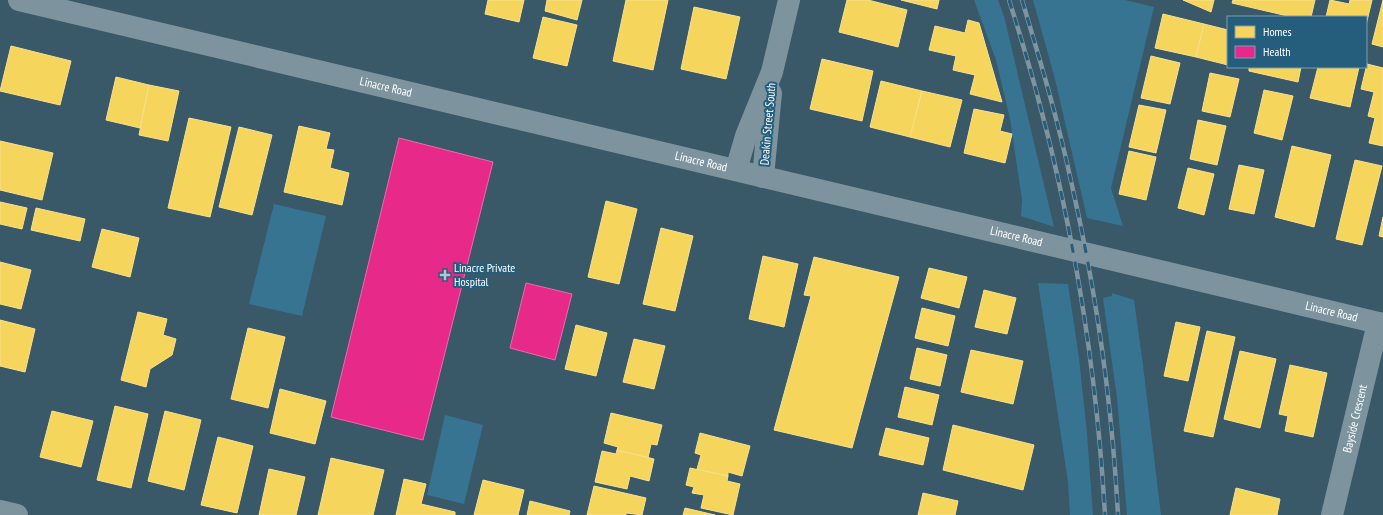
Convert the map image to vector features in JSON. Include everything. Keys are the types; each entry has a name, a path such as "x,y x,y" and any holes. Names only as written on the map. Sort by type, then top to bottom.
{"street":[{"name":"Linacre Road","path":"19,0 1380,324"},
{"name":"Deakin Street South","path":"736,170 746,136 772,72 789,0"},
{"name":"Deakin Street South","path":"763,177 772,72"},
{"name":"Bayside Crescent","path":"1332,515 1380,324"},
{"path":"0,511 17,515"}],"shaded area":[{"path":"974,0 998,0 1004,16 1054,227 1021,216 1022,200 1010,119 996,60"},
{"path":"1033,0 1125,0 1154,7 1111,188 1123,226 1087,218 1055,79"},
{"path":"274,204 326,216 302,316 249,304"},
{"path":"1038,283 1068,284 1079,358 1087,433 1093,515 1070,515 1068,482"},
{"path":"1112,293 1134,300 1161,515 1127,515 1117,398 1103,298 1112,296"},
{"path":"445,415 483,425 464,504 427,495"}],"building: Homes":[{"path":"488,0 524,0 519,22 485,14"},
{"path":"547,0 582,0 577,20 545,11"},
{"path":"626,0 668,0 653,70 613,61"},
{"path":"847,0 868,0 907,10 898,47 839,32"},
{"path":"901,0 939,0 937,9"},
{"path":"1183,0 1214,0 1211,12"},
{"path":"1233,0 1315,0 1311,16 1288,16 1232,3"},
{"path":"1330,0 1349,4 1350,0 1372,0 1367,21 1367,16 1326,16"},
{"path":"1383,0 1383,47 1372,44"},
{"path":"694,7 740,17 726,79 681,69"},
{"path":"1163,14 1204,24 1196,57 1155,48"},
{"path":"543,17 577,25 567,66 533,58"},
{"path":"968,20 979,23 1002,102 970,94 975,75 953,70 956,56 929,50 935,26 965,33"},
{"path":"1204,24 1227,30 1227,65 1196,57"},
{"path":"11,46 71,61 60,105 0,91"},
{"path":"1151,56 1180,63 1170,104 1141,98"},
{"path":"822,59 873,71 862,121 810,109"},
{"path":"1367,64 1383,68 1383,146 1369,143 1375,118 1368,116 1374,92 1361,89"},
{"path":"1249,68 1301,68 1298,82 1249,71"},
{"path":"1318,68 1359,68 1350,107 1310,98"},
{"path":"1210,73 1239,79 1230,117 1202,111"},
{"path":"116,77 149,85 140,128 106,120"},
{"path":"881,81 922,91 910,137 870,127"},
{"path":"149,85 179,91 168,141 139,135"},
{"path":"1264,90 1293,96 1282,140 1254,133"},
{"path":"922,91 962,100 950,147 910,137"},
{"path":"1139,105 1166,110 1156,153 1129,147"},
{"path":"974,109 1004,115 1000,131 1012,134 1005,163 964,153"},
{"path":"189,118 231,127 210,217 168,208"},
{"path":"1198,120 1226,126 1217,165 1190,159"},
{"path":"299,126 330,133 326,149 334,150 330,168 349,173 342,205 284,192"},
{"path":"239,127 272,135 252,215 219,207"},
{"path":"0,141 53,153 42,200 0,190"},
{"path":"1292,146 1331,155 1314,227 1275,217"},
{"path":"1129,151 1156,157 1146,200 1119,194"},
{"path":"1355,160 1382,166 1362,245 1336,239"},
{"path":"1239,165 1264,170 1254,214 1229,209"},
{"path":"1188,168 1214,174 1204,215 1178,208"},
{"path":"606,201 637,209 619,284 588,277"},
{"path":"0,202 27,208 22,229 0,224"},
{"path":"36,208 85,219 80,241 31,230"},
{"path":"1383,217 1383,237 1379,236"},
{"path":"661,228 693,236 675,311 643,304"},
{"path":"102,229 139,238 130,277 92,267"},
{"path":"763,256 798,264 784,327 749,319"},
{"path":"814,257 899,277 852,448 774,430 811,296 804,295"},
{"path":"0,262 31,270 21,309 0,304"},
{"path":"929,268 967,277 959,308 921,298"},
{"path":"984,290 1016,298 1007,334 975,327"},
{"path":"922,308 955,316 948,346 915,338"},
{"path":"138,312 167,319 163,335 176,339 172,355 150,369 146,387 121,380"},
{"path":"0,320 35,329 25,372 0,366"},
{"path":"1176,322 1200,327 1188,381 1164,376"},
{"path":"576,325 607,333 596,376 565,369"},
{"path":"248,328 285,337 268,408 231,399"},
{"path":"1207,331 1235,337 1213,437 1184,431"},
{"path":"634,339 665,346 654,389 623,382"},
{"path":"917,348 947,355 940,386 910,379"},
{"path":"971,350 1023,361 1013,404 961,392"},
{"path":"1240,351 1276,359 1260,428 1224,419"},
{"path":"1290,365 1327,373 1313,437 1285,431 1288,416 1279,414"},
{"path":"905,387 939,395 932,425 898,417"},
{"path":"280,389 326,401 315,444 270,433"},
{"path":"115,406 148,414 131,488 97,480"},
{"path":"52,411 93,421 81,467 40,457"},
{"path":"165,411 201,420 184,490 148,481"},
{"path":"611,413 662,425 657,445 651,444 648,458 617,450 618,447 604,443"},
{"path":"953,425 1034,445 1023,490 943,470"},
{"path":"886,428 929,438 923,465 879,455"},
{"path":"700,433 750,446 742,476 728,472 728,476 697,469 701,455 695,453"},
{"path":"218,437 253,446 237,513 201,505"},
{"path":"617,450 654,459 649,481 630,476 627,489 595,482 602,451 616,454"},
{"path":"331,458 384,470 373,515 318,515"},
{"path":"690,468 728,476 727,481 740,484 733,515 701,508 704,495 692,493 694,487 686,485"},
{"path":"269,469 305,477 296,515 259,515"},
{"path":"404,479 426,484 421,504 455,512 455,515 396,515"},
{"path":"483,480 524,490 518,515 474,515"},
{"path":"594,486 646,498 642,515 626,513 626,515 587,515"},
{"path":"1236,488 1280,499 1277,515 1230,515"},
{"path":"923,493 958,501 955,515 918,515"},
{"path":"530,501 570,511 569,515 527,515"},
{"path":"685,508 715,515 683,515"}],"building: Health":[{"path":"399,138 493,162 423,440 331,417"},
{"path":"526,283 572,294 555,360 510,348"}],"railway":[{"path":"1009,0 1045,126 1074,254 1093,384 1105,515"},
{"path":"1022,0 1066,158 1088,263 1102,347 1112,431 1118,515"}],"place":[{"name":"Linacre Private Hospital","path":"445,275"}]}
